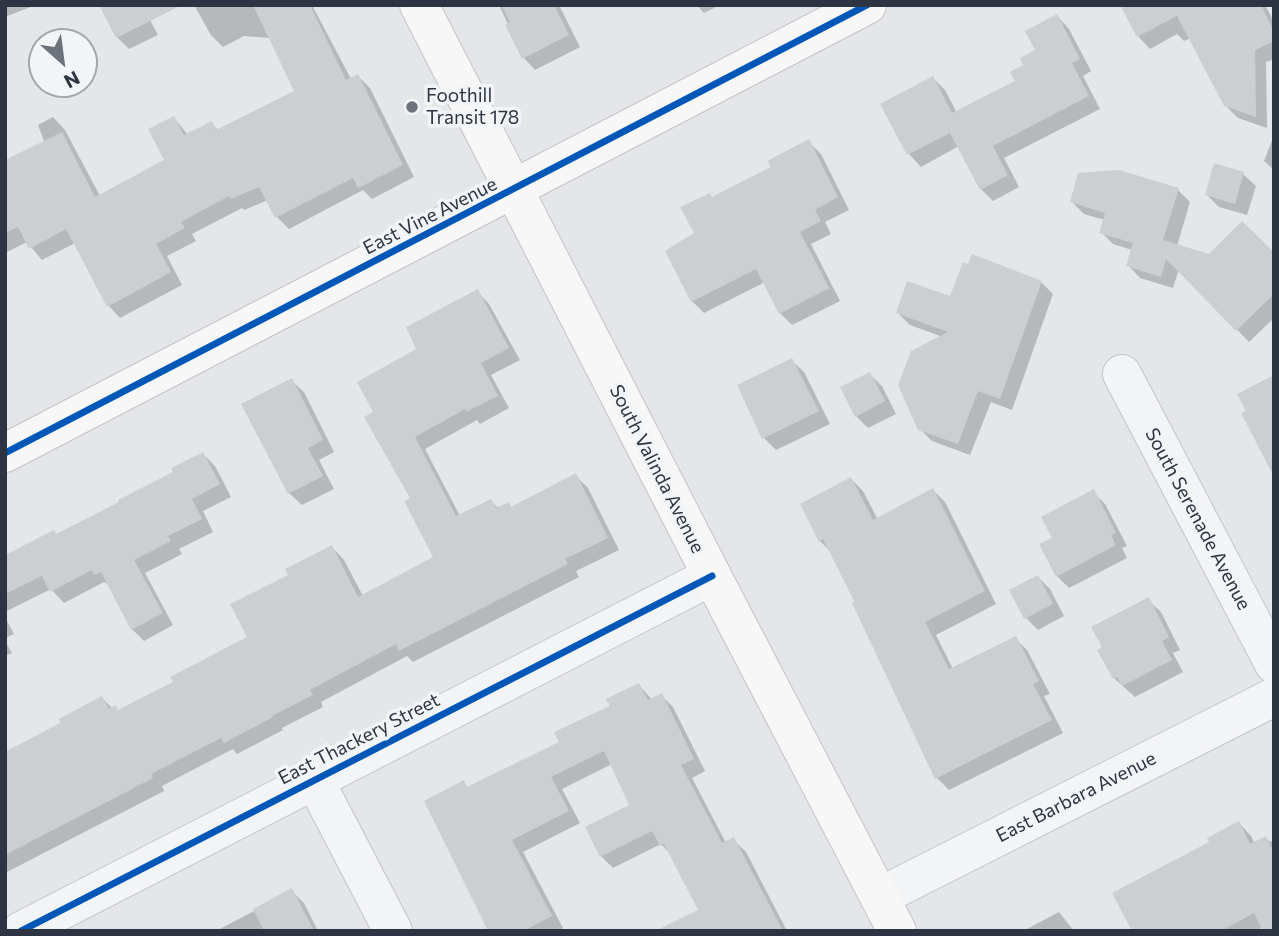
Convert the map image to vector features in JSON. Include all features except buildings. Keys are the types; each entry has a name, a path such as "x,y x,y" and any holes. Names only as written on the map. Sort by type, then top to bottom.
{"main road":[{"name":"South Valinda Avenue","path":"419,5 897,931"},
{"name":"East Vine Avenue","path":"5,453 867,5"}],"street":[{"name":"South Serenade Avenue","path":"1122,374 1274,664"},
{"name":"East Thackery Street","path":"22,931 712,576"},
{"name":"East Barbara Avenue","path":"879,897 1274,696"},
{"path":"314,779 393,931"}],"cycle path":[{"path":"5,453 867,5"},
{"path":"21,931 712,576"}],"place":[{"name":"Foothill Transit 178","path":"412,107"}]}
